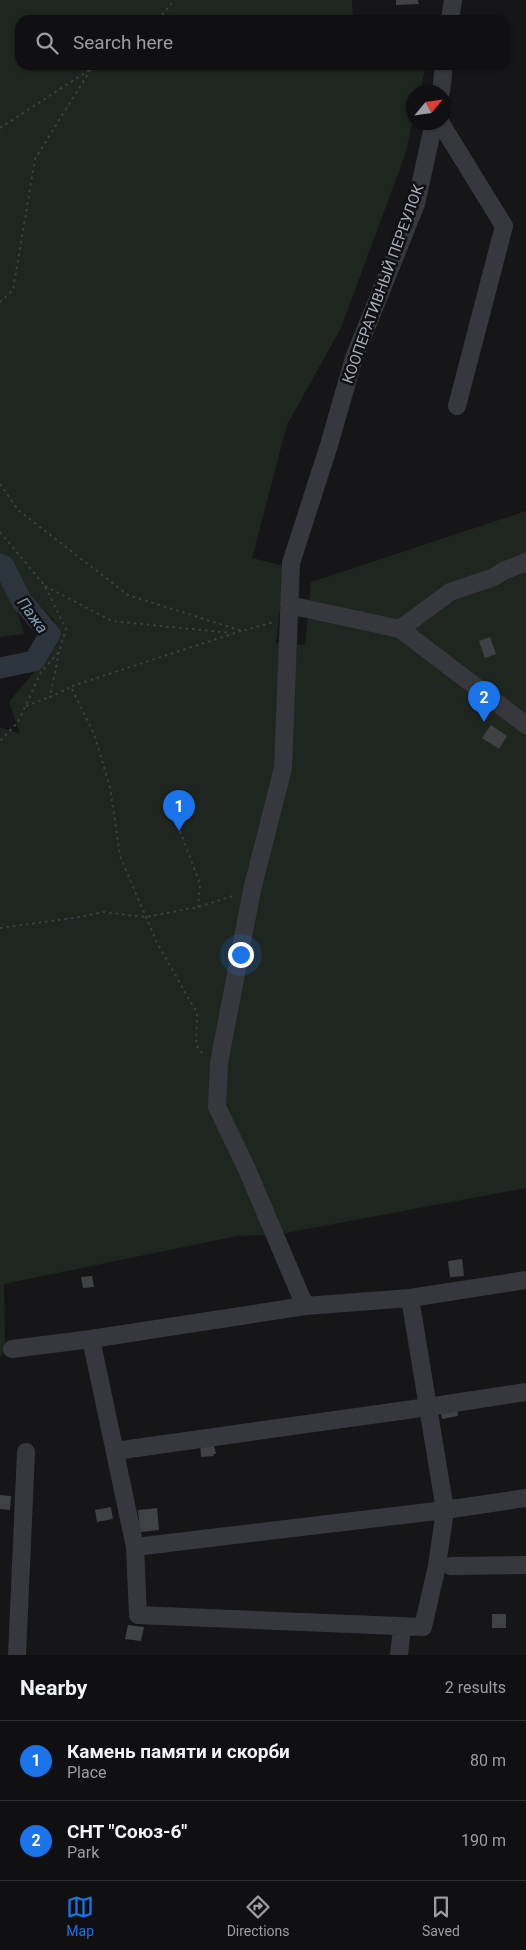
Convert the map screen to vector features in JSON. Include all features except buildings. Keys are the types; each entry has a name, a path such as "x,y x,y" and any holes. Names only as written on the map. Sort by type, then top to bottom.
{"street":[{"path":"451,15 453,0"},
{"path":"442,85 443,70"},
{"name":"КООПЕРАТИВНЫЙ ПЕРЕУЛОК","path":"304,1306 257,1193 217,1107 219,1063 252,890 282,768 291,562 329,445 354,358 416,204 432,130"},
{"path":"445,130 504,226 457,406"},
{"path":"400,629 450,592 494,577 503,571 526,562"},
{"path":"289,611 400,629 526,725"},
{"path":"12,1349 91,1339 304,1306 410,1298 526,1280"},
{"path":"91,1339 135,1547 138,1615 423,1627 437,1566 445,1510 410,1298"},
{"path":"114,1451 526,1392"},
{"path":"17,1655 26,1452"},
{"path":"135,1547 445,1510 526,1498"},
{"path":"451,1566 526,1565"},
{"path":"399,1655 401,1637"}],"path":[{"path":"162,15 174,0"},
{"path":"0,128 89,70"},
{"path":"0,302 13,290 35,159 90,70"},
{"path":"0,484 18,510 128,595 242,631"},
{"path":"0,532 45,586 66,628 50,697"},
{"path":"45,586 112,621 234,633"},
{"path":"26,706 71,687 242,631 289,611"},
{"path":"0,741 18,722 41,672 59,652"},
{"path":"71,687 94,734 110,787 120,856 167,962 190,998 196,1013 196,1045 201,1052 219,1063"},
{"path":"180,831 200,884 198,907"},
{"path":"0,928 103,912 146,917 198,907 252,890"}],"shaded area":[{"path":"0,0 352,0 353,15 15,15 15,70 425,70 422,85 406,85 406,130 411,130 405,155 341,328 287,425 252,558 285,566 276,643 305,645 311,582 526,511 526,1188 275,1235 237,1236 4,1284 5,1350 0,1358 0,727 20,734 9,702 43,662 54,620 6,575 24,634 0,637"}],"waterway":[{"name":"Пажа","path":"0,564 4,566 21,600 50,634 34,661 0,668"}],"place":[{"name":"СНТ \"Союз-6\"","path":"484,722"},
{"name":"Камень памяти и скорби","path":"179,831"}]}
